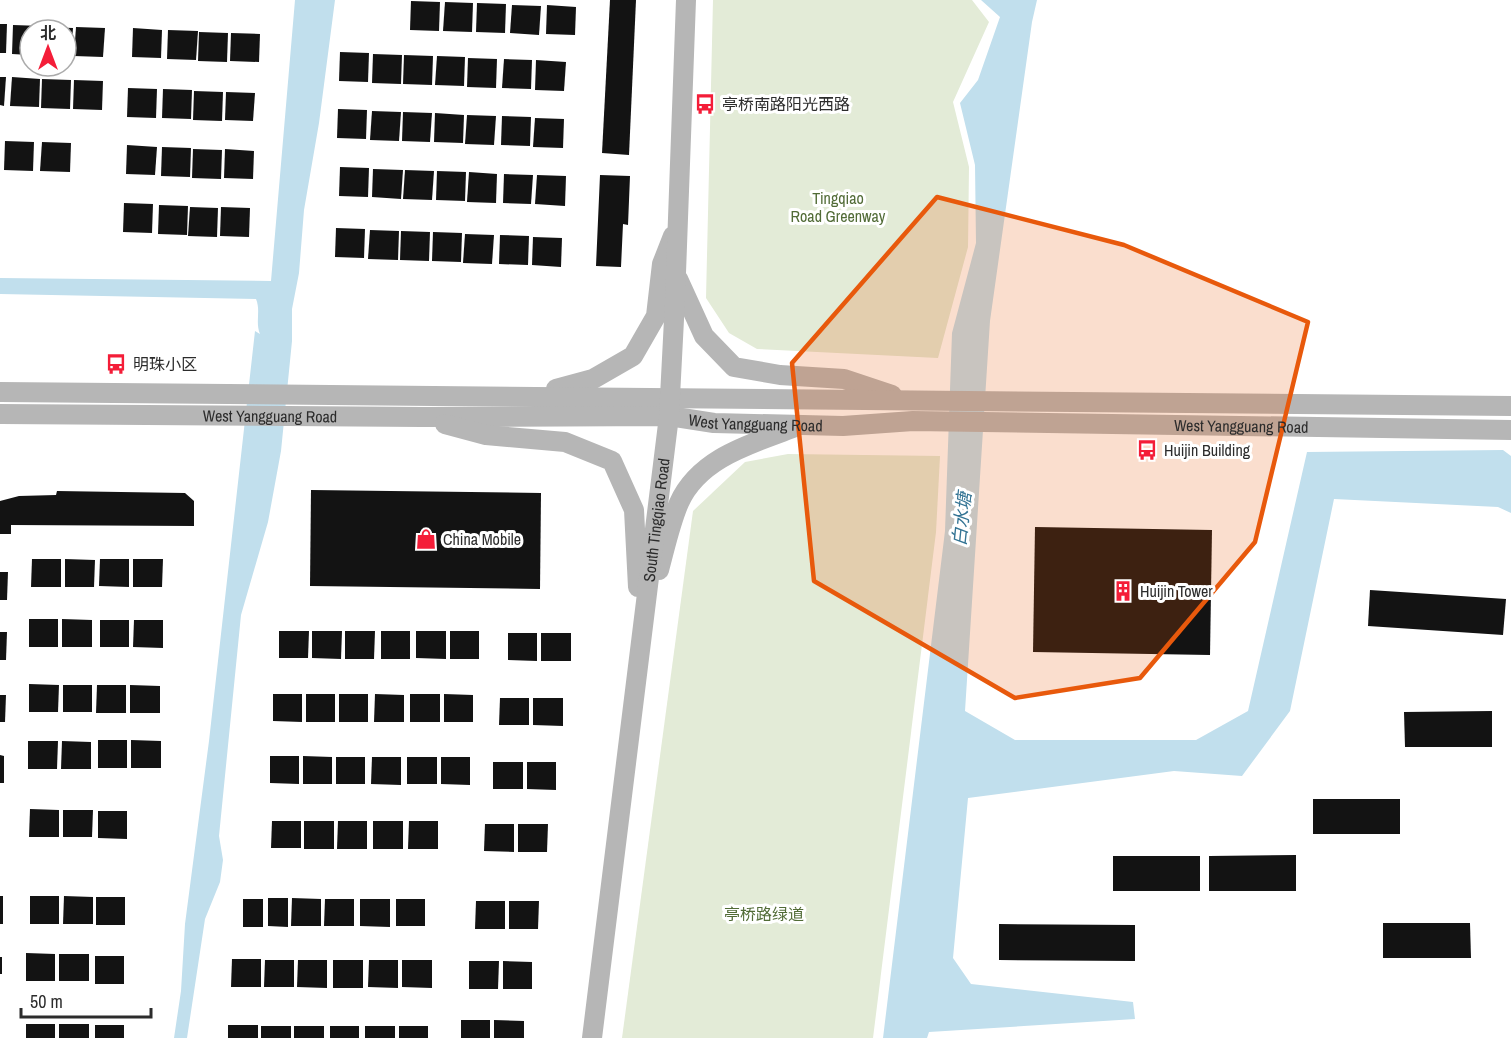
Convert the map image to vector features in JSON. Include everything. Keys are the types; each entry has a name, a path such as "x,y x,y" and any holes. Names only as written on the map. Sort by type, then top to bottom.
{"main road":[{"name":"South Tingqiao Road","path":"592,1038 669,407 686,0"},
{"path":"531,396 593,380 633,356 656,316 662,264 678,223"},
{"path":"676,276 704,336 734,367 780,375 844,380 912,411"},
{"name":"West Yangguang Road","path":"0,392 531,396 669,407 714,423 843,426 912,411 1021,423 1511,430"},
{"name":"West Yangguang Road","path":"0,414 422,417 669,407 912,411 1023,403 1511,406"},
{"path":"422,417 486,435 565,442 612,461 634,510 641,637"},
{"path":"641,637 680,502 700,472 732,451 803,425"}],"highlighted area":[{"path":"937,197 1124,245 1308,322 1255,542 1140,678 1015,698 814,581 792,363"}],"green space":[{"name":"Tingqiao Road Greenway","path":"713,0 972,0 989,22 953,102 969,167 968,247 938,358 757,349 729,333 706,298"},
{"name":"亭桥路绿道","path":"788,454 940,456 936,532 873,1038 622,1038 693,511 745,462"}],"water":[{"path":"295,0 335,0 319,123 304,210 299,273 292,309 292,341 281,451 268,522 241,615 219,836 223,860 220,882 205,919 187,1038 174,1038 181,991 185,924 209,741 255,331 260,334 257,303 256,299 0,294 0,278 271,281"},
{"name":"白水塘","path":"981,0 1037,0 990,321 965,711 1015,740 1196,740 1248,711 1307,452 1503,450 1511,456 1511,513 1498,507 1334,499 1290,711 1242,776 1174,771 968,798 953,958 971,984 1133,1002 1135,1019 929,1032 927,1038 883,1038 945,531 952,333 976,243 975,165 960,103 978,80 1000,17"}],"building":[{"path":"610,0 636,0 629,155 602,153"},
{"path":"411,1 440,2 439,31 410,30"},
{"path":"445,2 473,3 472,32 443,31"},
{"path":"477,3 506,4 505,33 476,32"},
{"path":"512,5 541,6 539,35 510,33"},
{"path":"547,5 576,7 575,35 546,34"},
{"path":"0,24 7,24 6,53 0,53"},
{"path":"13,25 18,25 18,54 12,54"},
{"path":"78,27 105,28 103,57 78,56"},
{"path":"133,28 162,30 161,58 132,57"},
{"path":"168,30 198,31 196,60 167,59"},
{"path":"199,32 228,33 227,62 198,61"},
{"path":"231,33 260,34 259,62 230,61"},
{"path":"340,52 369,53 368,82 339,81"},
{"path":"373,54 402,55 401,84 372,83"},
{"path":"404,55 433,56 432,85 403,84"},
{"path":"437,56 465,57 464,86 435,85"},
{"path":"468,58 497,59 496,88 467,87"},
{"path":"504,59 532,60 531,89 502,88"},
{"path":"536,60 566,62 564,91 535,90"},
{"path":"0,77 6,77 4,106 0,105"},
{"path":"12,77 40,79 39,107 10,106"},
{"path":"42,79 71,80 70,109 41,108"},
{"path":"74,80 103,81 102,110 73,109"},
{"path":"128,88 157,89 156,118 127,117"},
{"path":"163,89 192,90 191,119 162,118"},
{"path":"194,91 223,92 222,121 193,120"},
{"path":"226,92 255,93 253,121 225,120"},
{"path":"338,109 367,110 366,139 337,138"},
{"path":"372,111 401,112 399,141 370,140"},
{"path":"403,112 432,113 430,142 402,141"},
{"path":"435,113 464,115 463,143 434,142"},
{"path":"467,115 496,116 494,145 465,144"},
{"path":"502,116 531,117 530,146 501,145"},
{"path":"535,118 564,119 563,148 533,147"},
{"path":"5,141 34,142 33,171 4,170"},
{"path":"42,142 71,143 70,172 40,171"},
{"path":"127,145 157,147 155,175 126,174"},
{"path":"162,147 191,148 190,177 161,176"},
{"path":"193,149 222,150 221,179 192,178"},
{"path":"225,149 254,151 253,179 224,178"},
{"path":"340,167 369,168 368,197 339,196"},
{"path":"373,169 403,170 401,199 372,197"},
{"path":"405,170 434,171 432,200 403,199"},
{"path":"437,171 466,172 465,201 436,200"},
{"path":"469,172 497,174 496,203 467,202"},
{"path":"504,174 533,175 531,204 503,203"},
{"path":"537,175 566,176 565,206 535,204"},
{"path":"600,175 630,176 628,225 623,224 621,267 596,266"},
{"path":"124,203 153,204 152,233 123,232"},
{"path":"159,205 188,206 187,235 158,234"},
{"path":"190,207 218,208 217,237 188,236"},
{"path":"221,207 250,208 249,237 220,236"},
{"path":"336,228 365,229 364,258 335,257"},
{"path":"370,230 399,231 398,260 368,259"},
{"path":"401,231 430,232 429,261 400,260"},
{"path":"433,232 462,233 461,262 432,261"},
{"path":"465,234 494,235 492,264 463,263"},
{"path":"500,235 529,236 528,265 499,264"},
{"path":"533,237 562,238 561,267 532,265"},
{"name":"China Mobile","path":"311,490 541,493 540,589 310,586"},
{"path":"57,491 185,493 194,501 194,526 11,525 11,534 0,534 0,501 19,496 56,495"},
{"name":"Huijin Tower","path":"1035,527 1212,530 1210,655 1033,652"},
{"path":"32,559 61,559 61,587 31,587"},
{"path":"65,559 95,560 94,587 65,587"},
{"path":"100,559 129,559 129,587 99,586"},
{"path":"133,559 163,559 162,587 133,587"},
{"path":"0,572 8,572 7,600 0,600"},
{"path":"1370,590 1506,599 1503,635 1368,626"},
{"path":"29,619 58,619 58,647 29,647"},
{"path":"62,619 92,620 92,647 62,647"},
{"path":"100,620 129,620 129,647 100,647"},
{"path":"134,620 163,620 163,648 133,647"},
{"path":"279,631 309,631 308,658 279,658"},
{"path":"312,631 342,631 341,659 312,658"},
{"path":"345,631 375,631 374,659 345,659"},
{"path":"381,631 410,631 410,659 381,659"},
{"path":"416,631 446,631 446,659 416,658"},
{"path":"450,631 479,631 479,659 450,659"},
{"path":"0,632 7,632 6,660 0,660"},
{"path":"508,633 537,633 537,661 508,660"},
{"path":"541,633 571,633 571,661 541,661"},
{"path":"29,684 59,685 58,712 29,712"},
{"path":"63,685 92,685 92,712 63,712"},
{"path":"97,685 126,685 126,713 96,713"},
{"path":"130,685 160,686 160,713 130,713"},
{"path":"273,694 302,694 302,722 273,721"},
{"path":"306,694 335,694 335,722 306,722"},
{"path":"339,694 368,694 368,722 339,722"},
{"path":"375,694 404,695 404,722 374,722"},
{"path":"410,694 440,694 440,722 410,722"},
{"path":"444,694 473,695 473,722 444,722"},
{"path":"0,695 6,695 5,722 0,722"},
{"path":"500,698 529,698 529,725 499,725"},
{"path":"533,698 563,698 563,726 533,725"},
{"path":"1492,711 1492,747 1405,747 1404,712"},
{"path":"98,740 127,740 127,768 98,768"},
{"path":"131,740 161,741 161,768 131,768"},
{"path":"28,741 58,741 57,769 28,769"},
{"path":"62,741 91,742 91,769 61,769"},
{"path":"0,755 4,756 4,783 0,783"},
{"path":"270,756 299,756 299,784 270,783"},
{"path":"303,756 332,757 332,784 303,784"},
{"path":"336,757 365,757 365,784 336,784"},
{"path":"372,757 401,757 401,785 371,784"},
{"path":"407,757 437,757 437,784 407,784"},
{"path":"441,757 470,757 470,785 441,784"},
{"path":"493,762 523,762 523,789 493,789"},
{"path":"527,762 556,762 556,790 527,789"},
{"path":"1313,799 1400,799 1400,834 1313,834"},
{"path":"30,809 59,810 59,837 29,837"},
{"path":"63,810 93,810 92,837 63,837"},
{"path":"98,811 127,811 127,839 98,838"},
{"path":"272,821 301,821 301,848 271,848"},
{"path":"304,821 334,821 334,849 304,849"},
{"path":"338,821 367,821 367,849 337,849"},
{"path":"373,821 403,821 403,849 373,849"},
{"path":"409,821 438,821 438,849 408,849"},
{"path":"485,824 514,824 514,852 484,851"},
{"path":"518,824 548,824 547,852 518,852"},
{"path":"1296,855 1296,891 1209,891 1209,856"},
{"path":"1113,856 1200,856 1200,891 1113,891"},
{"path":"0,896 3,896 3,924 0,924"},
{"path":"30,896 59,896 59,924 30,924"},
{"path":"64,896 93,897 93,924 63,924"},
{"path":"96,897 125,897 125,925 96,925"},
{"path":"268,898 288,898 288,927 268,926"},
{"path":"292,898 321,899 321,926 291,926"},
{"path":"243,899 263,899 263,927 243,927"},
{"path":"325,899 354,899 354,926 324,926"},
{"path":"360,899 390,899 390,927 360,926"},
{"path":"396,899 425,899 425,926 396,926"},
{"path":"476,901 505,901 505,929 475,929"},
{"path":"509,901 539,901 538,929 509,929"},
{"path":"1383,923 1470,923 1471,958 1383,958"},
{"path":"999,924 1135,925 1135,961 999,960"},
{"path":"26,953 55,954 55,981 26,981"},
{"path":"59,954 89,954 89,981 59,981"},
{"path":"95,956 124,956 124,984 95,984"},
{"path":"0,957 2,957 2,974 0,974"},
{"path":"232,959 261,959 261,987 231,987"},
{"path":"265,960 294,960 294,987 264,987"},
{"path":"298,960 327,960 327,988 297,987"},
{"path":"333,960 363,960 363,988 333,988"},
{"path":"369,960 398,960 398,988 368,987"},
{"path":"402,960 432,960 432,988 402,987"},
{"path":"469,961 499,961 498,989 469,989"},
{"path":"503,961 532,962 532,989 503,989"},
{"path":"461,1020 490,1020 490,1038 461,1038"},
{"path":"494,1020 524,1021 524,1038 494,1038"},
{"path":"26,1024 55,1024 55,1038 26,1038"},
{"path":"59,1024 89,1024 89,1038 59,1038"},
{"path":"95,1025 124,1025 124,1038 95,1038"},
{"path":"228,1025 258,1025 258,1038 228,1038"},
{"path":"261,1026 291,1026 291,1038 261,1038"},
{"path":"294,1026 324,1026 324,1038 294,1038"},
{"path":"330,1026 359,1026 359,1038 330,1038"},
{"path":"365,1026 395,1026 395,1038 365,1038"},
{"path":"399,1026 428,1026 428,1038 399,1038"}],"place":[{"name":"亭桥南路阳光西路","path":"705,104"},
{"name":"明珠小区","path":"116,364"},
{"name":"Huijin Building","path":"1147,450"},
{"name":"China Mobile","path":"426,539"},
{"name":"Huijin Tower","path":"1123,591"}]}
